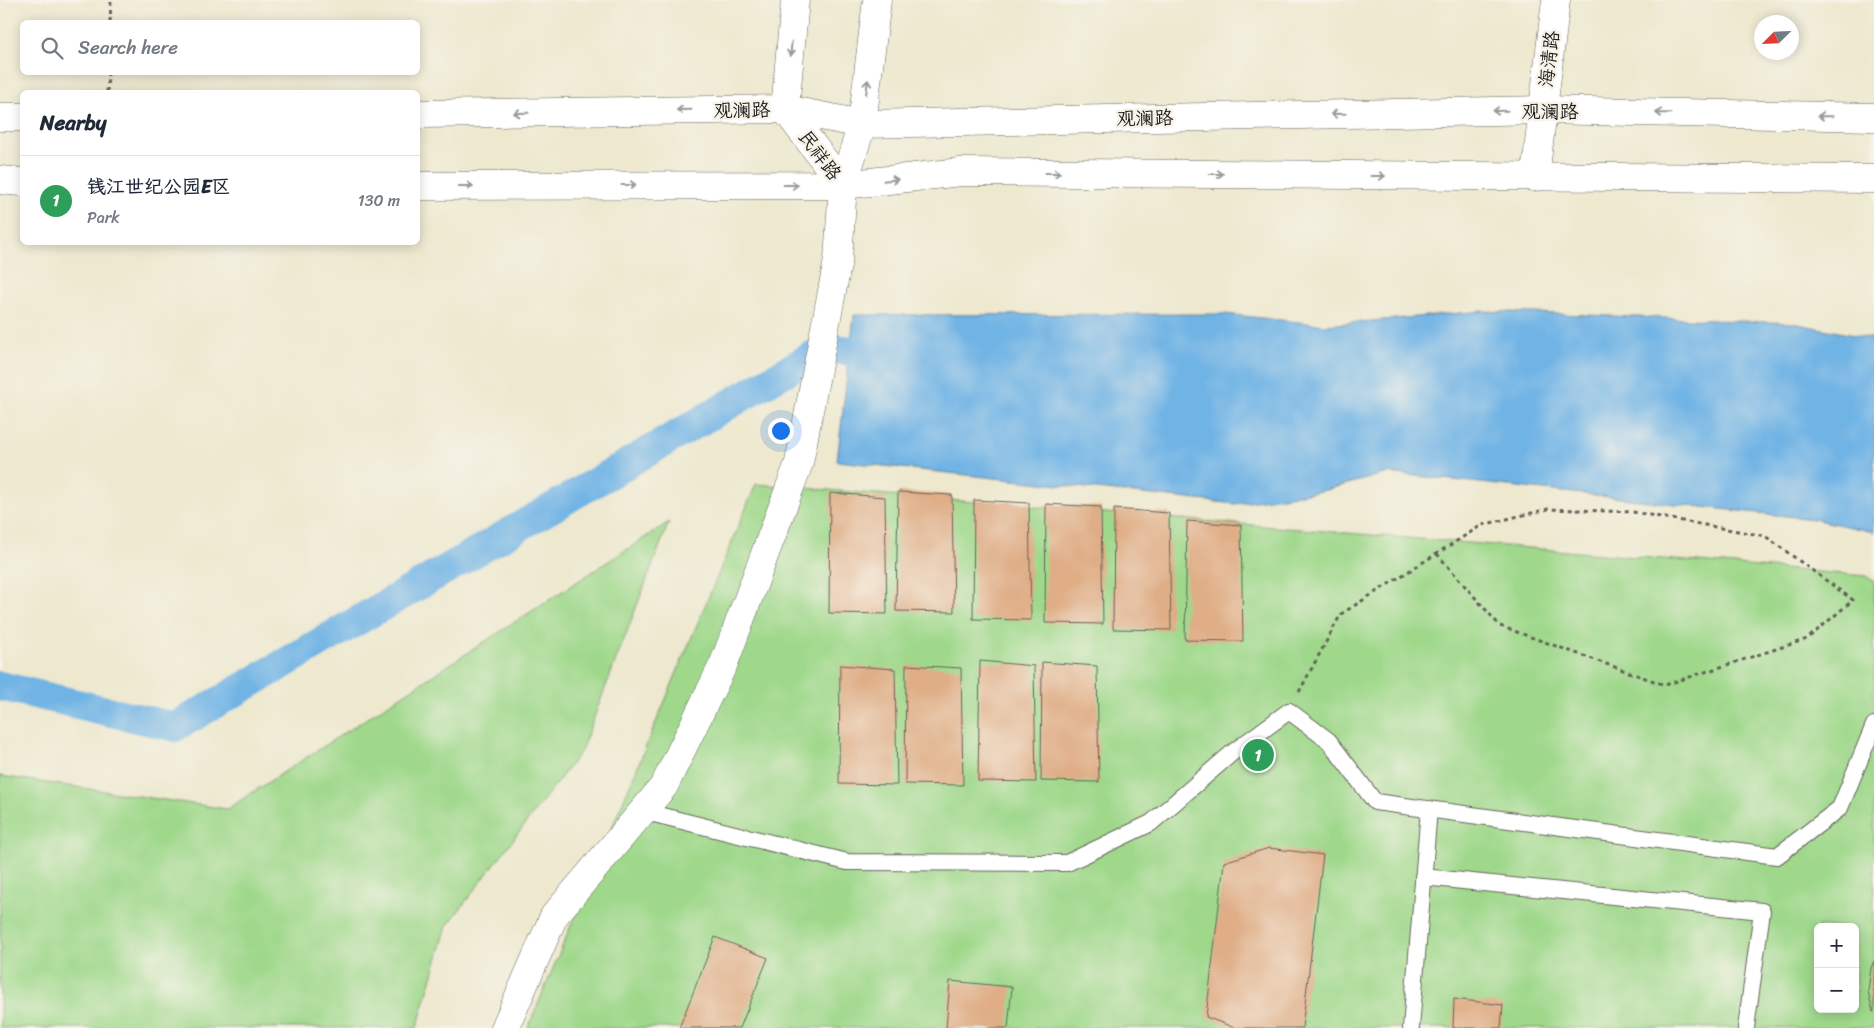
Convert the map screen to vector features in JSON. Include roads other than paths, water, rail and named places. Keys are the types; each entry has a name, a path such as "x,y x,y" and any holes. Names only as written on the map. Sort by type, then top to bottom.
{"main road":[{"path":"785,109 795,0"},
{"name":"民祥路","path":"843,185 862,124 878,0"},
{"name":"海清路","path":"1535,177 1556,0"},
{"name":"观澜路","path":"420,114 785,109 862,124 1543,110 1874,117"},
{"name":"民祥路","path":"785,109 843,185"},
{"path":"0,116 20,117"},
{"path":"420,186 843,185 961,172 1874,179"},
{"path":"0,180 20,182"},
{"path":"504,1028 554,916 664,786 724,664 799,464 838,260 843,185"}],"lane":[{"path":"642,811 847,862 1067,863 1151,823 1232,753 1290,711 1329,741 1375,802 1777,856 1840,808 1874,725"},
{"path":"1411,1028 1429,809"},
{"path":"1423,877 1762,911 1746,1028"}],"water":[{"path":"1483,311 1793,323 1874,339 1874,532 1813,519 1388,473 1322,491 1235,504 837,461 854,315 1225,314 1326,325"}],"waterway":[{"path":"0,686 175,727 826,348 891,356"}],"place":[{"name":"钱江世纪公园E区","path":"1258,755"}]}
